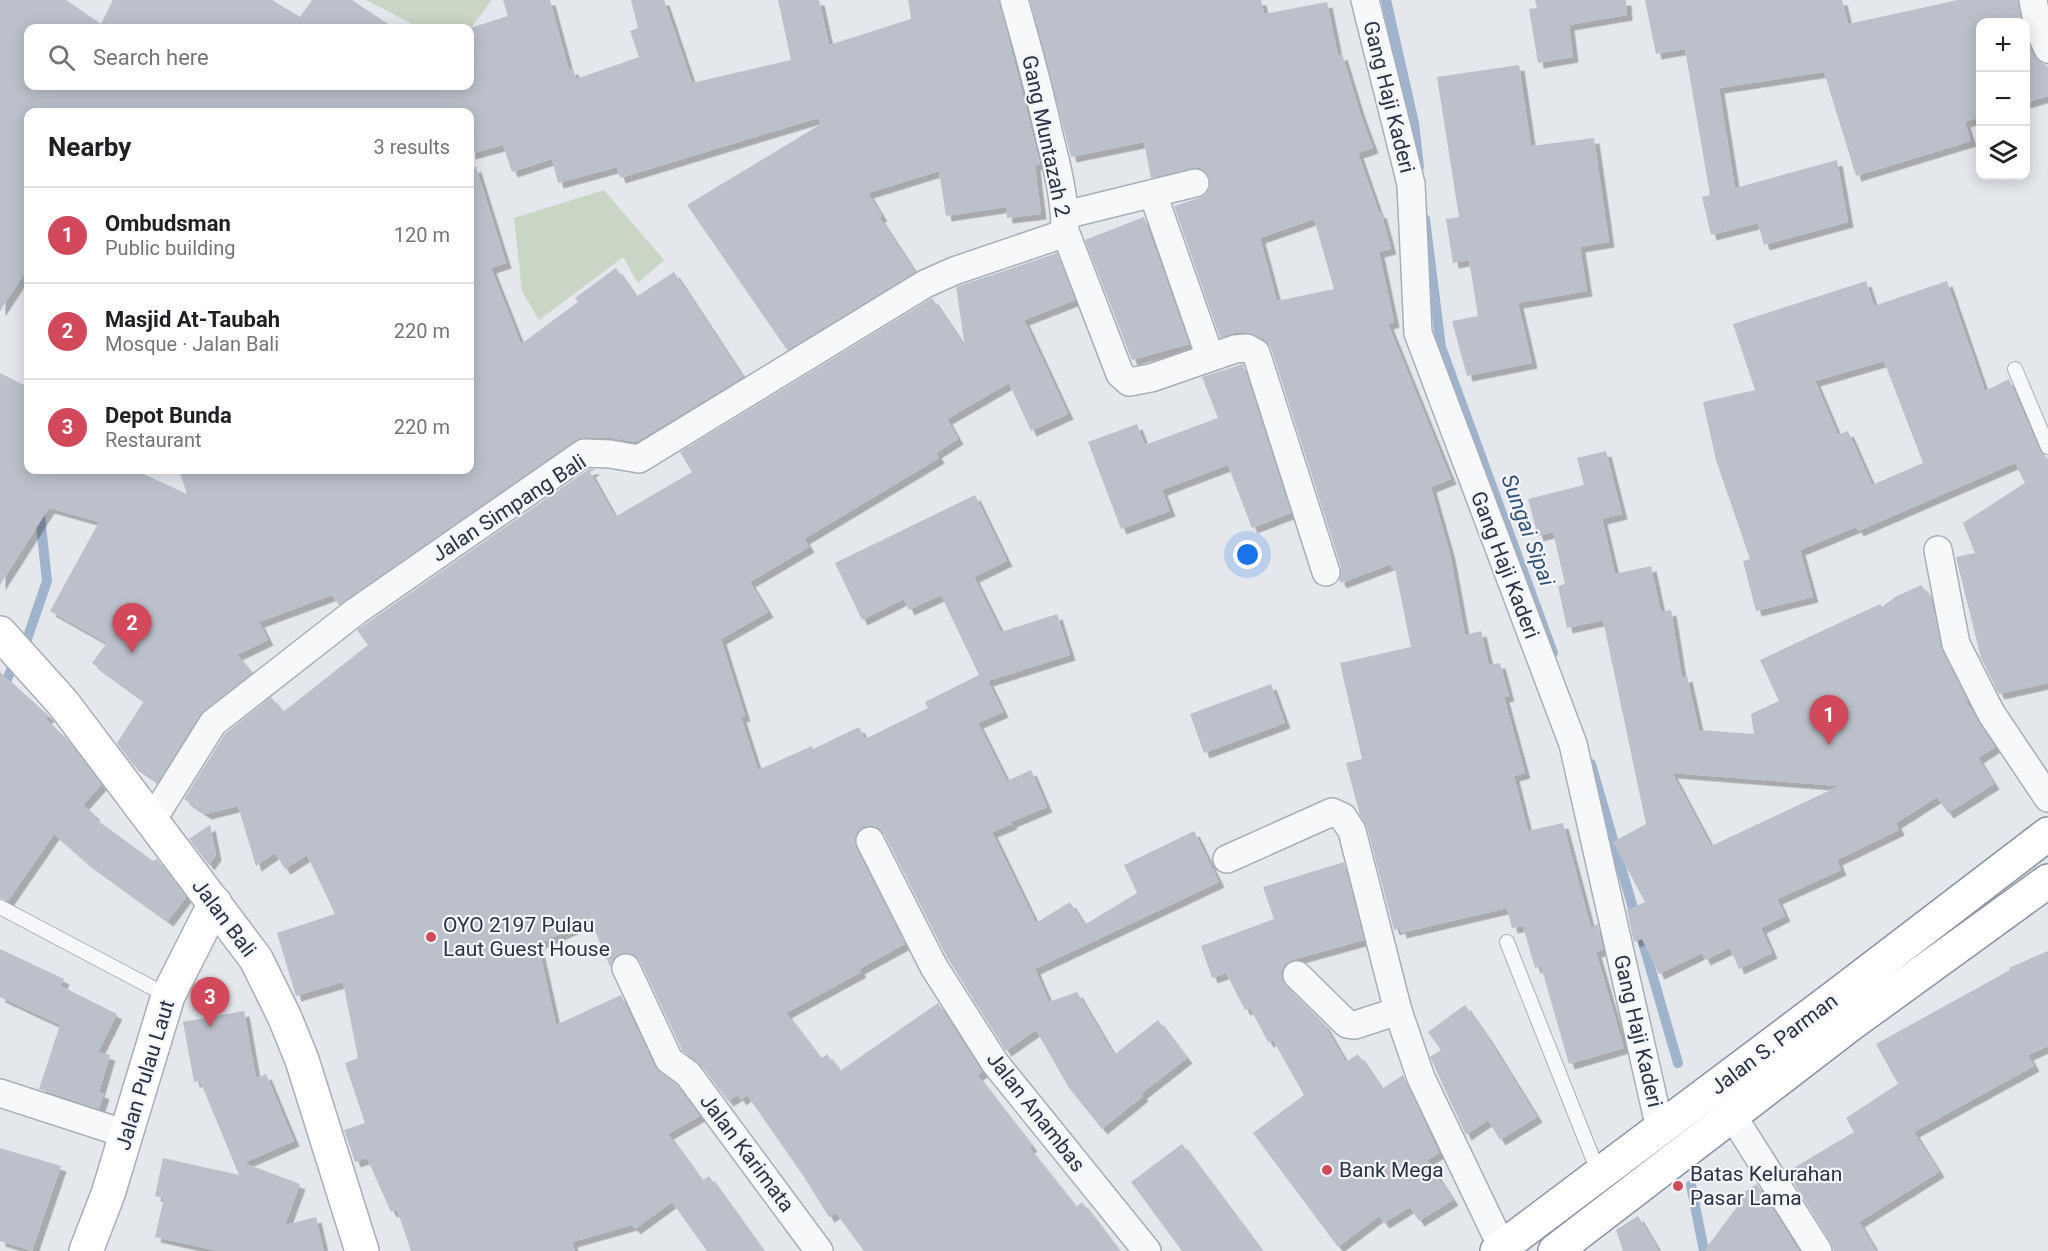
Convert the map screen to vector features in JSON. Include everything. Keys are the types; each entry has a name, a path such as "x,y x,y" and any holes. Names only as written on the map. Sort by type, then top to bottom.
{"main road":[{"name":"Jalan Bali","path":"2,635 63,703 256,959 285,1018 302,1060 362,1251"},
{"name":"Jalan S. Parman","path":"1500,1249 2048,834"},
{"name":"Jalan S. Parman","path":"1556,1251 1851,1024 2048,880"},
{"name":"Jalan Pulau Laut","path":"86,1251 108,1194 168,996 214,903"},
{"path":"1744,1066 1763,1092"}],"street":[{"name":"Gang Muntazah 2","path":"925,284 954,271 1054,237 1065,223 1056,161 1038,84 1014,0"},
{"name":"Gang Haji Kaderi","path":"1365,0 1411,184 1418,333 1573,744 1660,1129"},
{"path":"2033,0 2038,27 2048,48"},
{"path":"1195,183 1153,194 1065,223 1119,374 1129,381 1151,378 1235,349 1247,348 1256,353 1326,572"},
{"path":"1153,194 1210,357"},
{"name":"Jalan Simpang Bali","path":"151,822 213,723 365,605 584,453 610,454 639,459 925,284"},
{"path":"1938,550 1956,644 1991,713 2048,798"},
{"path":"1227,859 1332,812 1343,817 1353,831 1398,1011 1421,1078 1500,1249"},
{"name":"Jalan Anambas","path":"870,842 934,967 995,1063 1147,1251"},
{"name":"Jalan Karimata","path":"626,968 669,1060 687,1074 819,1251"},
{"path":"1297,975 1347,1024 1355,1025 1398,1011"},
{"path":"0,1093 126,1134"},
{"path":"1732,1115 1818,1251"}],"lane":[{"path":"2015,369 2048,447"},
{"path":"0,908 168,996"},
{"path":"1507,942 1599,1174"}],"green space":[{"path":"366,0 492,0 474,24 412,24"},
{"path":"604,190 664,260 638,283 623,257 539,320 522,291 514,218"}],"building":[{"path":"0,0 66,0 101,24 24,24 24,90 474,90 474,27 508,16 503,0 550,0 569,70 573,69 576,79 639,57 630,31 638,28 631,0 664,0 692,83 791,60 778,0 819,0 829,45 911,19 908,0 999,0 1040,164 1035,165 1041,214 1007,218 1006,207 946,216 939,171 868,193 882,216 879,217 915,272 787,350 687,205 821,124 818,118 620,178 617,167 558,183 552,159 512,172 503,145 474,153 474,108 24,108 24,274 0,311"},
{"path":"113,0 272,0 300,17 312,0 352,0 388,24 101,24"},
{"path":"1030,0 1261,0 1264,14 1327,2 1338,56 1342,54 1373,148 1358,153 1379,213 1381,212 1391,249 1379,252 1394,322 1388,324 1451,479 1431,487 1450,554 1465,635 1481,631 1489,665 1500,663 1509,696 1504,697 1525,773 1514,776 1528,831 1563,823 1591,928 1598,924 1603,950 1596,952 1624,1048 1569,1064 1541,966 1535,968 1523,926 1512,928 1507,908 1401,933 1400,928 1394,930 1367,827 1360,815 1346,763 1362,759 1340,663 1411,647 1395,568 1392,569 1391,564 1341,583 1339,579 1341,567 1271,348 1264,339 1246,332 1233,333 1220,338 1174,206 1206,194 1210,187 1207,173 1200,168 1192,168 1151,178 1144,142 1071,157","holes":["1314,219 1334,289 1277,301 1260,238"]},
{"path":"1535,0 1626,0 1627,15 1569,25 1573,57 1538,63 1529,9 1537,8"},
{"path":"1645,0 1842,0 1848,24 1958,0 2018,0 2020,18 1976,18 1976,118 1965,122 1971,141 1856,176 1824,72 1719,88 1735,188 1837,160 1848,222 1764,245 1758,223 1711,235 1702,197 1710,195 1685,49 1656,54"},
{"path":"2030,48 2039,62 2047,65 2048,96 2030,101"},
{"path":"1519,65 1531,146 1594,138 1609,242 1580,247 1587,291 1518,303 1532,363 1467,376 1452,321 1478,316 1469,260 1453,263 1446,219 1459,217 1437,77"},
{"path":"474,167 476,167 506,263 491,268 521,344 578,302 575,298 616,268 636,297 674,272 743,377 636,442 585,437 575,440 339,605 332,595 259,622 268,640 237,655 252,673 200,714 158,782 133,765 117,743 144,701 92,663 107,643 50,611 99,522 49,508 0,585 0,373 24,385 24,474 144,474 187,494 180,474 474,474"},
{"path":"1144,217 1189,344 1132,360 1085,240"},
{"path":"1057,253 1075,300 1024,320 1068,414 1031,431 1009,383 947,419 958,439 936,453 939,458 804,539 809,547 750,582 768,612 721,639 745,716 741,717 758,770 812,746 813,749 859,727 865,739 928,708 925,702 979,675 941,595 909,610 904,599 862,620 835,563 975,495 1007,561 974,577 1001,632 1057,614 1070,655 988,681 1003,712 978,723 1007,781 1031,770 1047,807 992,832 1036,923 1070,902 1093,938 1086,924 1137,893 1124,865 1194,831 1219,882 1035,969 1049,1002 1077,992 1114,1055 1158,1020 1187,1058 1141,1094 1143,1096 1102,1129 1069,1088 1036,1030 1006,1051 948,959 884,834 879,828 871,825 857,832 854,840 856,848 905,944 859,969 861,972 786,1013 821,1059 827,1054 840,1071 938,1003 982,1072 977,1075 1032,1146 1029,1148 1076,1207 1082,1202 1119,1251 864,1251 836,1213 829,1217 747,1095 741,1100 738,1095 728,1101 700,1064 682,1050 640,961 635,955 628,952 620,954 613,959 610,967 591,921 538,944 556,1025 621,995 655,1067 677,1085 700,1116 668,1134 702,1181 709,1176 763,1251 707,1251 672,1202 635,1229 632,1225 572,1242 575,1251 411,1251 397,1210 391,1212 367,1158 355,1162 344,1130 365,1123 345,1063 358,1058 343,982 296,996 277,933 335,914 307,855 285,869 275,853 256,866 238,806 206,814 184,799 225,734 271,697 283,712 368,645 357,630 589,469 595,469 590,472 615,517 692,472 680,452 932,298 965,347 956,287"},
{"path":"1866,281 1874,306 1947,281 1985,391 2009,379 2040,451 2048,459 2048,683 1999,694 1981,658 1956,557 1975,553 1963,523 2025,483 2015,463 1858,531 1856,527 1800,550 1813,597 1756,611 1743,561 1750,559 1716,460 1703,402 1755,390 1733,324","holes":["1884,361 1923,463 1872,485 1848,431 1838,435 1815,381"]},
{"path":"1243,364 1291,513 1252,528 1228,465 1162,490 1170,511 1121,529 1088,442 1137,424 1145,445 1218,418 1202,377"},
{"path":"1606,451 1622,514 1602,519 1615,574 1651,566 1661,612 1671,610 1682,678 1687,676 1699,730 1754,734 1751,714 1779,701 1760,660 1880,604 1882,607 1895,597 1921,585 1931,598 1942,651 1968,702 1966,702 1995,747 1978,758 1994,784 1948,813 1937,797 1896,823 1899,830 1837,860 1841,870 1777,899 1785,916 1761,928 1772,953 1739,969 1730,948 1705,960 1702,953 1659,974 1642,939 1634,942 1627,910 1645,902 1613,842 1646,824 1603,620 1567,628 1558,586 1565,584 1553,532 1538,536 1528,499 1584,485 1577,458","holes":["1672,773 1839,786 1711,846"]},
{"path":"0,672 49,716 46,719 66,738 101,785 83,805 95,815 93,817 153,861 157,859 186,897 168,921 85,861 54,834 8,901 0,898"},
{"path":"1271,684 1285,723 1204,753 1190,714"},
{"path":"210,825 216,855 209,865 189,839"},
{"path":"1344,862 1364,940 1292,960 1285,964 1282,980 1324,1024 1346,1062 1358,1054 1382,1089 1403,1075 1439,1153 1427,1160 1453,1200 1419,1221 1410,1207 1384,1223 1379,1216 1338,1247 1253,1133 1304,1095 1273,1040 1268,1042 1250,1008 1245,1010 1226,973 1212,978 1201,946 1274,919 1263,887"},
{"path":"0,949 64,979 61,986 117,1014 98,1052 110,1055 99,1092 104,1094 99,1109 39,1089 60,1025 0,997"},
{"path":"2048,951 2048,1046 2028,1055 2034,1066 1914,1132 1939,1172 1859,1222 1876,1251 1834,1251 1787,1172 1854,1132 1846,1118 1898,1084 1876,1044 2010,970 2009,968"},
{"path":"1465,1005 1537,1117 1500,1140 1488,1120 1466,1135 1430,1057 1441,1050 1428,1032"},
{"path":"244,1011 256,1078 266,1074 294,1141 244,1163 300,1184 285,1225 316,1217 324,1251 218,1251 155,1237 164,1198 155,1196 163,1158 239,1175 200,1081 194,1082 183,1022"},
{"path":"1182,1144 1262,1251 1182,1251 1131,1182"},
{"path":"0,1148 61,1166 32,1251 0,1241"},
{"path":"1757,1184 1799,1251 1704,1251 1740,1203 1736,1197"},
{"path":"1638,1216 1659,1251 1623,1251 1616,1230"}],"waterway":[{"name":"Sungai Sipai","path":"1386,0 1414,123 1419,167"},
{"name":"Sungai Sipai","path":"1425,219 1441,347 1553,653"},
{"path":"0,695 24,648 47,581 39,507"},
{"name":"Sungai Sipai","path":"1591,764 1678,1063"},
{"name":"Sungai Sipai","path":"1691,1185 1704,1251"}],"place":[{"name":"Masjid At-Taubah","path":"132,653"},
{"name":"Ombudsman","path":"1829,745"},
{"name":"OYO 2197 Pulau Laut Guest House","path":"431,937"},
{"name":"Depot Bunda","path":"210,1027"},
{"name":"Bank Mega","path":"1327,1170"},
{"name":"Batas Kelurahan Pasar Lama","path":"1678,1186"}]}
